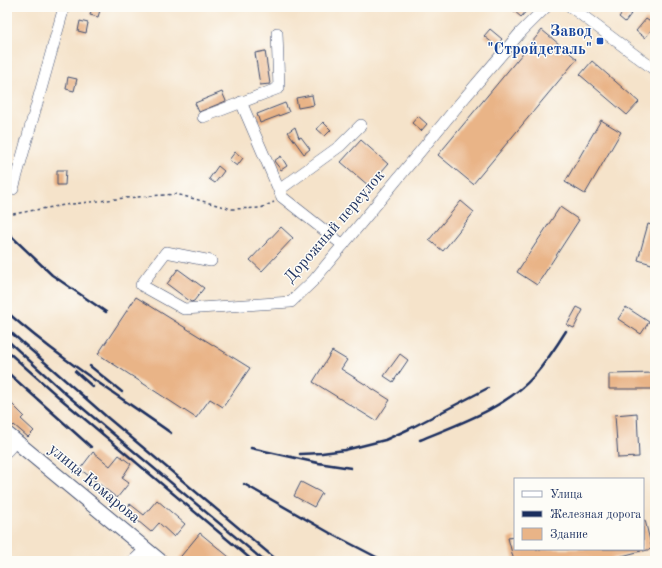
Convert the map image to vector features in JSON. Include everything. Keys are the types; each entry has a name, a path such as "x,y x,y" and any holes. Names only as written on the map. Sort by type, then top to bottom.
{"main road":[{"name":"улица Комарова","path":"10,442 160,561"}],"street":[{"path":"7,186 13,189 64,7"},
{"name":"Дорожный переулок","path":"211,261 166,252 141,285 184,309 291,302 314,280 485,73 520,33 546,7"},
{"path":"571,7 655,70"},
{"path":"203,117 279,88 277,33"},
{"path":"240,102 281,193 343,245"},
{"path":"281,193 340,146 361,125"},
{"path":"133,561 146,549"}],"path":[{"path":"7,215 71,204 176,194 232,209 261,208 281,193"}],"building":[{"path":"92,7 101,7 98,17 90,15"},
{"path":"518,7 530,7 521,17 514,11"},
{"path":"625,9 631,14 625,22 619,17"},
{"path":"646,19 655,25 645,38 636,31"},
{"path":"80,21 88,23 86,33 78,31"},
{"path":"490,29 502,39 496,46 484,36"},
{"path":"542,30 577,59 473,184 438,155"},
{"path":"265,51 270,84 260,85 255,53"},
{"path":"592,61 639,102 627,115 580,75"},
{"path":"68,77 77,79 74,91 66,89"},
{"path":"222,92 226,101 199,112 195,103"},
{"path":"312,95 314,105 298,108 296,98"},
{"path":"285,103 289,112 260,123 257,114"},
{"path":"418,116 427,124 421,131 412,123"},
{"path":"601,120 621,132 585,194 565,182"},
{"path":"323,122 331,130 325,136 317,129"},
{"path":"295,127 299,138 301,137 310,149 304,154 288,132"},
{"path":"361,140 388,164 369,186 341,162"},
{"path":"235,152 243,158 237,166 229,160"},
{"path":"281,156 287,166 281,170 274,161"},
{"path":"218,166 224,171 215,183 209,179"},
{"path":"57,170 66,170 65,185 57,185"},
{"path":"461,201 474,212 443,251 429,240"},
{"path":"560,207 579,220 537,285 517,272"},
{"path":"648,224 655,226 655,265 638,260"},
{"path":"281,227 293,238 262,271 250,260"},
{"path":"178,269 204,288 194,301 191,302 167,284"},
{"path":"136,297 250,368 223,407 210,399 196,418 98,354"},
{"path":"577,307 583,310 574,328 567,325"},
{"path":"626,307 649,322 641,334 618,319"},
{"path":"332,351 347,360 341,369 390,400 376,421 313,382"},
{"path":"400,354 408,360 393,382 384,376"},
{"path":"655,373 655,389 609,389 609,374"},
{"path":"7,399 24,416 21,419 34,431 28,437 14,425 12,427 7,422"},
{"path":"637,413 639,457 618,458 615,415"},
{"path":"93,452 110,466 119,455 131,464 122,478 129,483 117,498 80,469"},
{"path":"301,482 322,493 314,507 294,496"},
{"path":"157,500 185,524 174,537 159,523 151,532 125,510 130,504 144,515"},
{"path":"644,520 652,549 643,551 644,550"},
{"path":"200,533 234,561 177,561"},
{"path":"514,537 514,550 641,551 603,561 514,561 508,538"}],"railway":[{"path":"7,232 52,275 106,312"},
{"path":"7,312 66,360 171,433"},
{"path":"7,329 108,418 278,561"},
{"path":"420,440 481,414 510,397 534,376 566,331"},
{"path":"7,340 67,395 264,561"},
{"path":"7,351 61,399 253,561"},
{"path":"90,366 122,392"},
{"path":"75,371 93,387"},
{"path":"7,372 91,447"},
{"path":"300,454 345,450 385,440 488,388"},
{"path":"251,448 318,463 351,468"},
{"path":"244,484 330,533 384,561"}],"place":[{"name":"Завод \"Стройдеталь\"","path":"600,41"}]}
